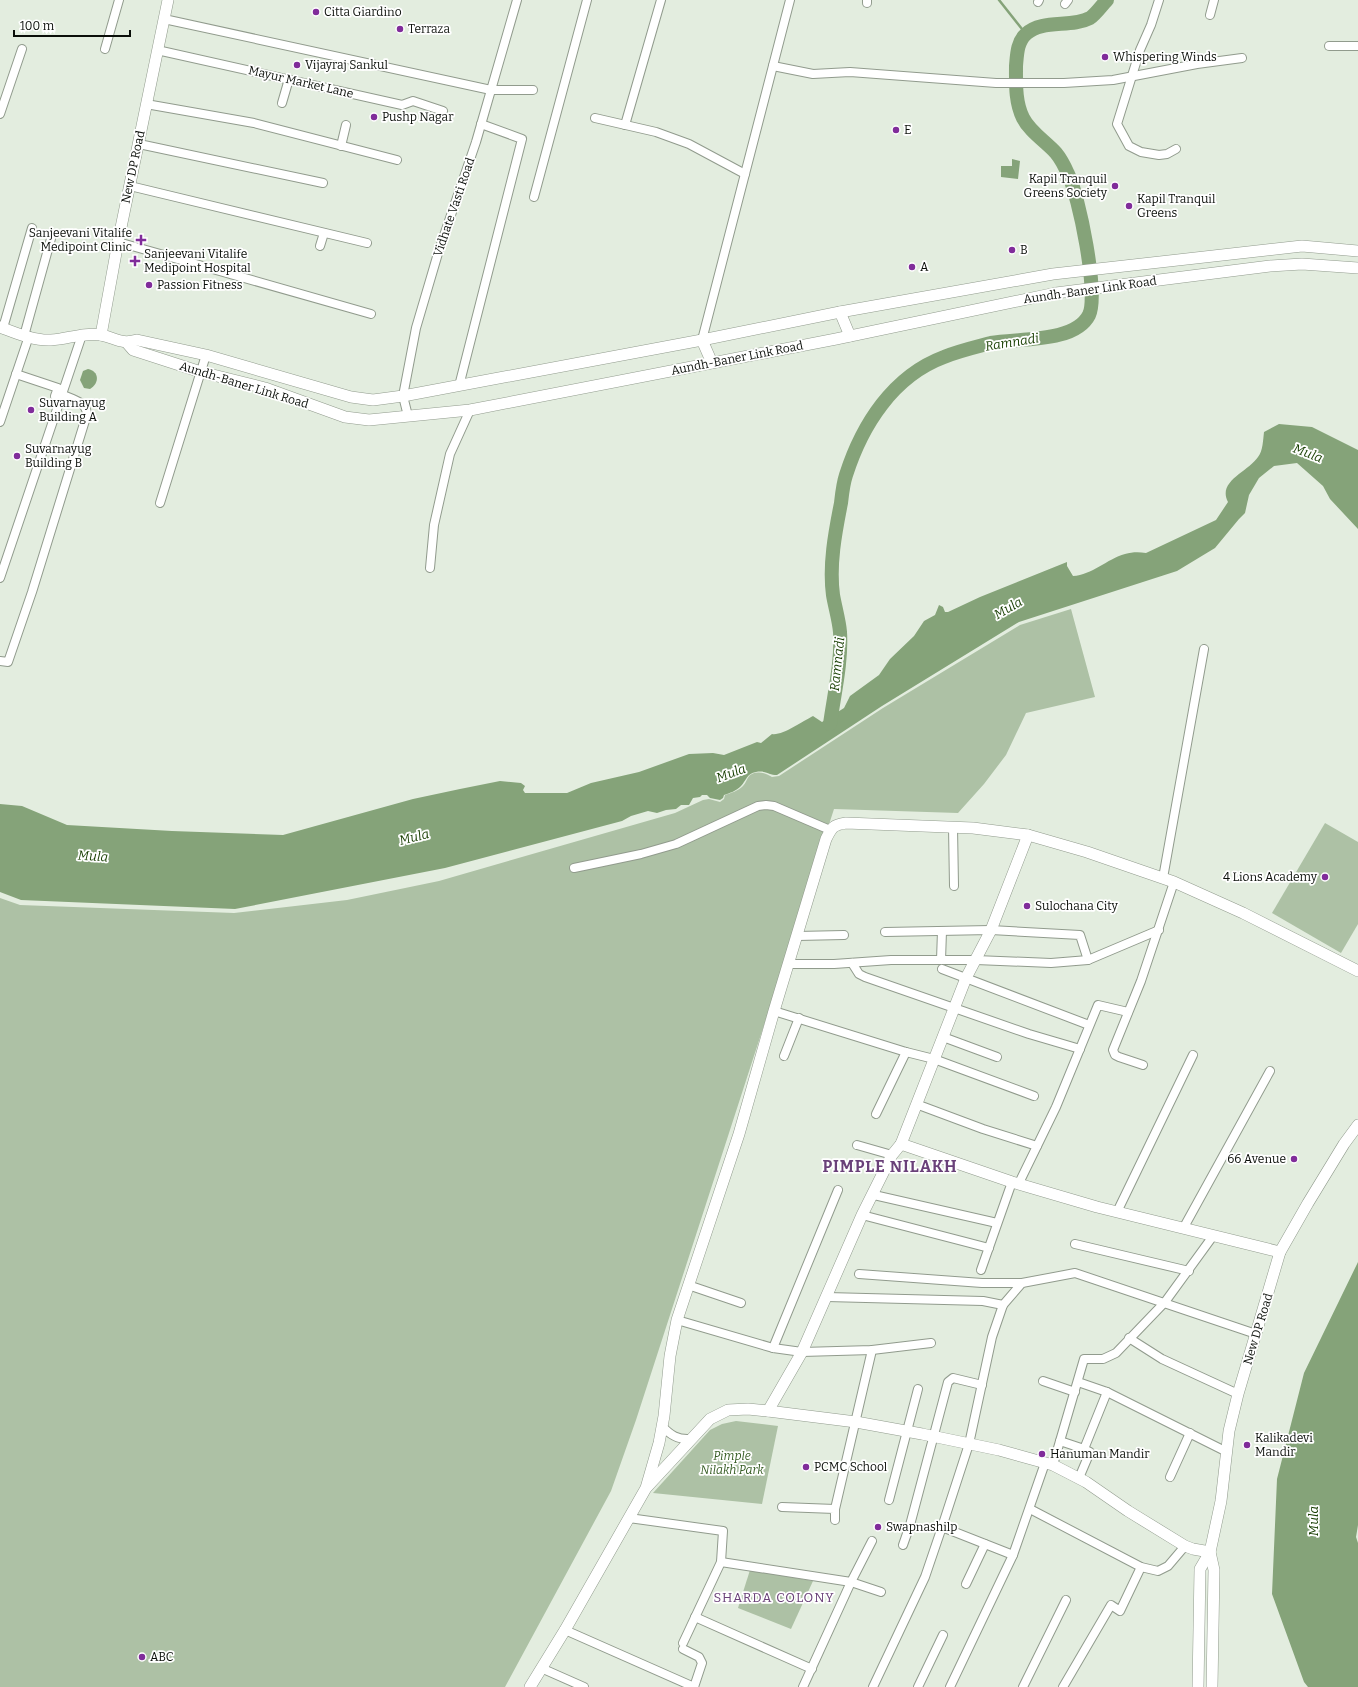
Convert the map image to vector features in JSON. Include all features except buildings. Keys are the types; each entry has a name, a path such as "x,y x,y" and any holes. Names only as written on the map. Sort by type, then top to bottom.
{"street":[{"path":"106,49 119,0"},
{"name":"New DP Road","path":"101,335 118,242 168,0"},
{"name":"Vidhate Vasti Road","path":"408,416 403,396 418,319 439,250 481,124 517,0"},
{"path":"534,197 588,0"},
{"path":"625,125 661,0"},
{"path":"712,363 702,340 790,0"},
{"path":"1159,0 1151,26 1140,50 1116,124 1129,146 1141,152 1159,155 1167,154 1176,149"},
{"path":"1210,14 1214,0"},
{"path":"164,19 491,90 533,90"},
{"path":"1329,46 1358,46"},
{"path":"0,114 22,49"},
{"name":"Mayur Market Lane","path":"157,50 402,105 413,101 443,111"},
{"path":"772,66 813,74 850,72 996,83 1064,83 1113,80 1197,64 1242,58"},
{"path":"282,103 289,79"},
{"path":"146,104 254,123 397,160"},
{"path":"595,118 656,132 689,144 745,174"},
{"path":"459,386 522,139 481,124"},
{"path":"341,146 346,125"},
{"path":"139,144 323,183"},
{"path":"130,186 367,243"},
{"path":"1,327 32,228"},
{"path":"320,246 324,233"},
{"path":"0,422 27,336 52,235"},
{"path":"118,242 371,314"},
{"name":"Aundh-Baner Link Road","path":"127,343 137,340 206,355 351,397 373,400 459,386 840,312 1053,274 1302,246 1358,251"},
{"name":"Aundh-Baner Link Road","path":"1,327 27,336 50,340 82,335 101,335 127,343 133,350 201,372 265,388 345,417 369,420 470,410 850,336 1056,293 1121,284 1302,264 1358,268"},
{"path":"840,312 850,336"},
{"path":"0,578 82,335"},
{"path":"0,410 27,336"},
{"path":"160,503 206,355"},
{"path":"0,561 58,388 16,374"},
{"path":"0,660 7,662 13,648 32,592 87,414 86,409 82,404 61,394"},
{"path":"430,568 434,525 450,454 470,410"},
{"path":"1163,878 1204,649"},
{"path":"574,868 641,854 676,844 758,806 774,806 830,830"},
{"path":"646,1488 662,1426 670,1356 677,1320 739,1134 774,1011 826,839 830,830 835,825 846,823 973,828 1028,835 1174,882 1250,917 1358,971"},
{"path":"953,827 954,886"},
{"path":"768,1411 802,1352 862,1215 874,1194 892,1155 901,1144 966,978 991,930 1028,835"},
{"path":"1143,1065 1119,1057 1113,1050 1141,981 1174,882"},
{"path":"885,932 991,930 1080,935 1088,960"},
{"path":"789,964 834,964 891,960 976,960 1051,963 1088,960 1158,930"},
{"path":"941,960 942,931"},
{"path":"797,936 844,934"},
{"path":"852,963 860,974 865,976 1028,1034 1080,1049"},
{"path":"942,969 1089,1025"},
{"path":"981,1270 997,1223 1015,1182 1056,1107 1098,1005 1128,1012"},
{"path":"774,1011 906,1052 934,1059 1034,1096"},
{"path":"784,1056 799,1018"},
{"path":"943,1037 997,1057"},
{"path":"876,1114 906,1052"},
{"path":"1117,1212 1193,1055"},
{"path":"1184,1228 1270,1071"},
{"path":"916,1104 983,1130 1036,1146"},
{"name":"New DP Road","path":"1198,1687 1200,1569 1210,1552 1221,1501 1229,1430 1238,1394 1280,1252 1308,1202 1344,1144 1358,1125"},
{"path":"901,1144 1015,1182 1117,1212 1213,1236 1235,1237 1280,1252"},
{"path":"857,1145 892,1155"},
{"path":"774,1348 838,1190"},
{"path":"874,1194 997,1223"},
{"path":"862,1215 989,1248"},
{"path":"950,1687 1013,1555 1030,1509 1060,1441 1084,1359 1103,1359 1116,1353 1165,1302 1213,1236"},
{"path":"1075,1244 1189,1271"},
{"path":"859,1274 982,1283 1022,1283 1075,1273 1165,1302 1256,1334"},
{"path":"873,1687 925,1577 969,1444 992,1337 1003,1305 1022,1283"},
{"path":"688,1285 742,1303"},
{"path":"827,1297 982,1301 1003,1305"},
{"path":"677,1320 774,1348 802,1352 872,1350 931,1343"},
{"path":"1130,1338 1162,1359 1238,1394"},
{"path":"835,1520 835,1509 872,1350"},
{"path":"903,1545 910,1526 950,1379 952,1378 982,1385"},
{"path":"1043,1382 1075,1392"},
{"path":"1078,1382 1107,1392 1227,1452"},
{"path":"889,1500 918,1388"},
{"path":"1084,1449 1107,1392"},
{"path":"530,1687 565,1630 646,1488 690,1439 710,1419 719,1413 735,1410 768,1411 856,1422 934,1436 1049,1464 1079,1478 1184,1546 1210,1552"},
{"path":"662,1426 674,1437 683,1440 690,1439"},
{"path":"1170,1477 1190,1433"},
{"path":"1060,1441 1090,1452 1079,1478"},
{"path":"782,1507 835,1509"},
{"path":"1030,1509 1141,1567 1158,1571 1168,1566 1184,1546"},
{"path":"565,1630 694,1687 702,1663 699,1657 683,1646 721,1562 723,1531 629,1518"},
{"path":"942,1527 1013,1555"},
{"path":"803,1687 851,1582 872,1541"},
{"path":"966,1584 985,1544"},
{"name":"New DP Road","path":"1210,1552 1214,1570 1212,1687"},
{"path":"721,1562 851,1582 881,1592"},
{"path":"1063,1687 1111,1605 1120,1611 1141,1567"},
{"path":"1023,1687 1066,1600"},
{"path":"695,1617 812,1669"},
{"path":"918,1687 943,1635"},
{"path":"541,1668 584,1687"}],"green space":[{"path":"1071,609 1095,697 1026,713 1006,755 984,784 958,813 834,809 636,1420 611,1491 505,1687 0,1687 0,898 20,905 234,913 347,900 439,881 675,813 703,800 709,799 720,802 724,799 725,795 737,791 743,786 753,773 764,773 772,777 779,776 883,708 1020,625"},
{"name":"4 Lions Academy","path":"1325,823 1358,842 1358,924 1341,953 1272,913"},
{"name":"Pimple Nilakh Park","path":"736,1421 778,1426 762,1504 653,1493 710,1430 722,1424"},
{"path":"750,1570 813,1581 791,1629 738,1608"}],"water":[{"path":"1012,159 1020,161 1018,179 1001,177 1001,166 1012,166"},
{"path":"88,369 94,372 97,378 97,381 90,389 84,388 80,380 83,371"},
{"name":"Mula","path":"1279,424 1312,427 1358,450 1358,529 1330,499 1323,486 1297,463 1274,466 1259,478 1249,495 1245,513 1215,548 1177,571 1019,622 882,706 777,775 762,772 753,773 739,788 724,795 720,800 710,798 707,795 702,795 700,797 693,798 689,805 681,805 676,809 657,813 648,811 631,816 622,821 445,868 235,909 21,900 0,892 0,804 22,806 67,825 283,835 413,799 500,781 521,783 525,786 523,790 525,793 567,793 591,783 639,772 689,754 713,753 724,755 757,742 761,743 772,734 787,731 813,716 822,722 844,708 850,696 879,675 890,659 914,636 924,621 935,615 939,605 943,607 945,612 948,612 980,597 1067,562 1067,566 1073,576 1087,573 1118,556 1136,552 1146,553 1216,520 1228,502 1226,495 1230,482 1260,455 1264,432"},
{"name":"Mula","path":"1358,1262 1358,1525 1356,1537 1358,1543 1358,1687 1308,1687 1304,1682 1272,1594 1277,1479 1304,1373"}],"waterway":[{"path":"999,0 1026,34"},
{"name":"Ramnadi","path":"830,724 839,666 840,643 832,584 832,561 835,537 843,485 846,475 861,438 871,421 882,404 895,390 909,376 926,365 944,357 991,343 1045,338 1059,335 1082,324 1089,315 1091,304 1090,267 1077,202 1066,169 1058,155 1026,123 1020,112 1017,99 1016,66 1019,45 1026,34 1033,29 1040,27 1074,23 1090,18 1107,0"}],"place":[{"name":"Citta Giardino","path":"316,12"},
{"name":"Terraza","path":"400,29"},
{"name":"Whispering Winds","path":"1105,57"},
{"name":"Vijayraj Sankul","path":"297,65"},
{"name":"Pushp Nagar","path":"374,117"},
{"name":"E","path":"896,130"},
{"name":"Kapil Tranquil Greens Society","path":"1115,186"},
{"name":"Kapil Tranquil Greens","path":"1129,206"},
{"name":"Sanjeevani Vitalife Medipoint Clinic","path":"141,240"},
{"name":"B","path":"1012,250"},
{"name":"Sanjeevani Vitalife Medipoint Hospital","path":"135,261"},
{"name":"A","path":"912,267"},
{"name":"Passion Fitness","path":"149,285"},
{"name":"Suvarnayug Building A","path":"31,410"},
{"name":"Suvarnayug Building B","path":"17,456"},
{"name":"4 Lions Academy","path":"1325,877"},
{"name":"Sulochana City","path":"1027,906"},
{"name":"66 Avenue","path":"1294,1159"},
{"name":"Kalikadevi Mandir","path":"1247,1445"},
{"name":"Hanuman Mandir","path":"1042,1454"},
{"name":"PCMC School","path":"806,1467"},
{"name":"Swapnashilp","path":"878,1527"},
{"name":"ABC","path":"142,1657"}],"district":[{"name":"PIMPLE NILAKH","path":"890,1166"},
{"name":"SHARDA COLONY","path":"774,1597"}]}
